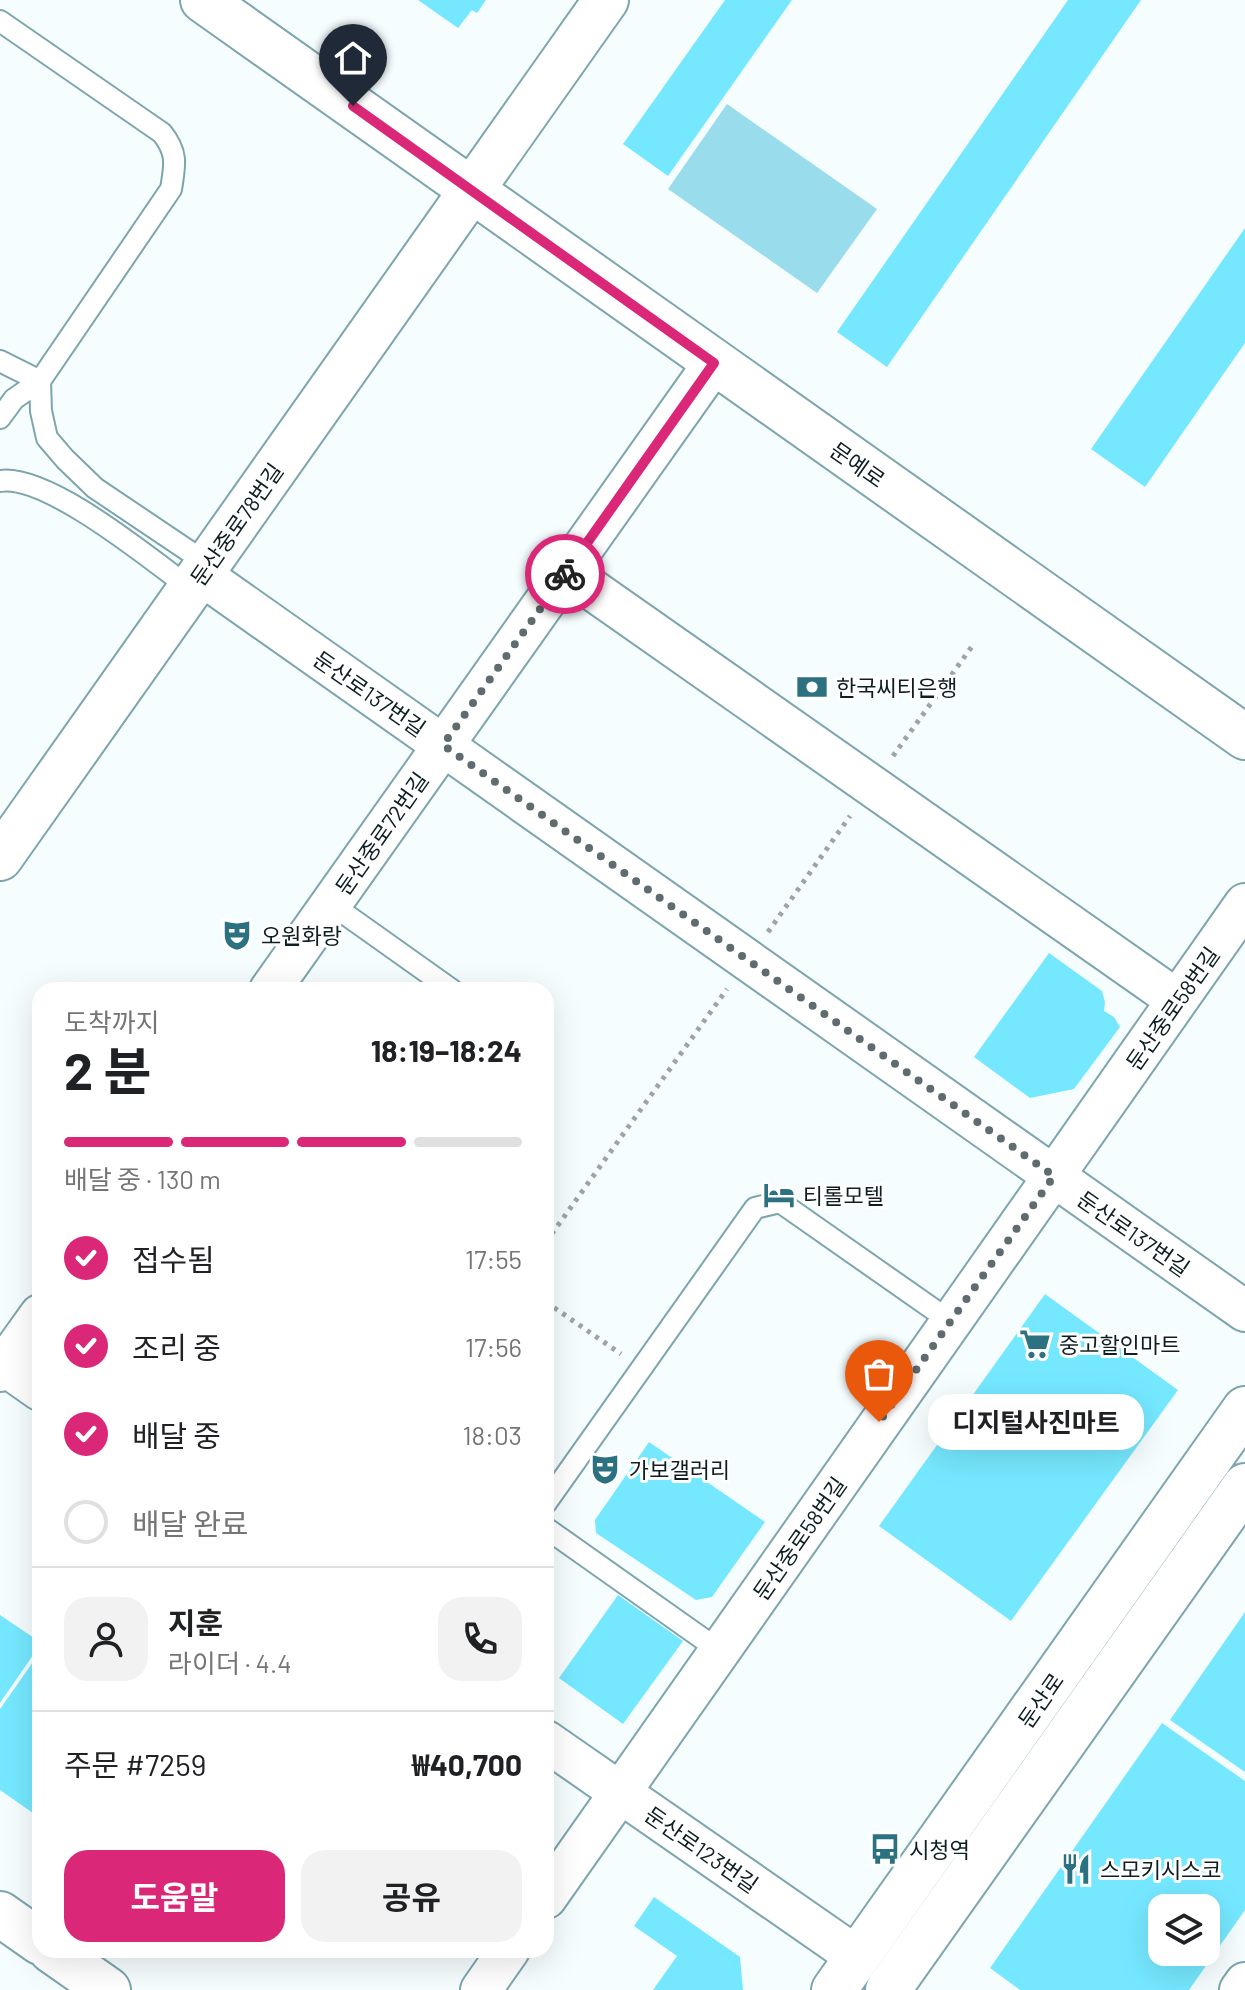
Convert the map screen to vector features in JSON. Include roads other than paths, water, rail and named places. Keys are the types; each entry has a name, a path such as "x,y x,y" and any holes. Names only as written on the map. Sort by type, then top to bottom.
{"main road":[{"name":"문예로","path":"203,0 1245,737"},
{"path":"471,190 606,0"},
{"name":"둔산중로78번길","path":"0,858 471,190"},
{"name":"둔산로","path":"846,1974 1245,1409"},
{"name":"둔산로","path":"895,1988 1245,1486"},
{"path":"0,1914 32,1936"},
{"path":"62,1958 108,1990"}],"street":[{"name":"둔산중로72번길","path":"276,982 714,363"},
{"path":"567,572 1177,1000"},
{"name":"둔산로137번길","path":"199,575 1245,1311"},
{"name":"둔산중로58번길","path":"554,1887 1245,904"},
{"path":"32,1325 1,1366 32,1385"},
{"name":"둔산로123번길","path":"554,1747 620,1793 846,1974"},
{"path":"481,1990 503,1958"},
{"path":"1240,1990 1245,1983"}],"lane":[{"path":"0,21 162,133 172,146 175,165 171,189 40,381 14,399 0,418"},
{"path":"0,361 40,381"},
{"path":"40,381 41,411 47,438 95,488 199,575"},
{"path":"0,481 33,486 75,505 199,575"},
{"path":"331,904 441,982"},
{"path":"554,1492 755,1208 780,1202 950,1321"},
{"path":"554,1534 720,1651"}],"place":[{"name":"한국씨티은행","path":"812,687"},
{"name":"오원화랑","path":"237,935"},
{"name":"티롤모텔","path":"779,1195"},
{"name":"중고할인마트","path":"1035,1344"},
{"name":"디지털사진마트","path":"879,1422"},
{"name":"가보갤러리","path":"605,1469"},
{"name":"시청역","path":"885,1849"},
{"name":"스모키시스코","path":"1076,1869"}]}
